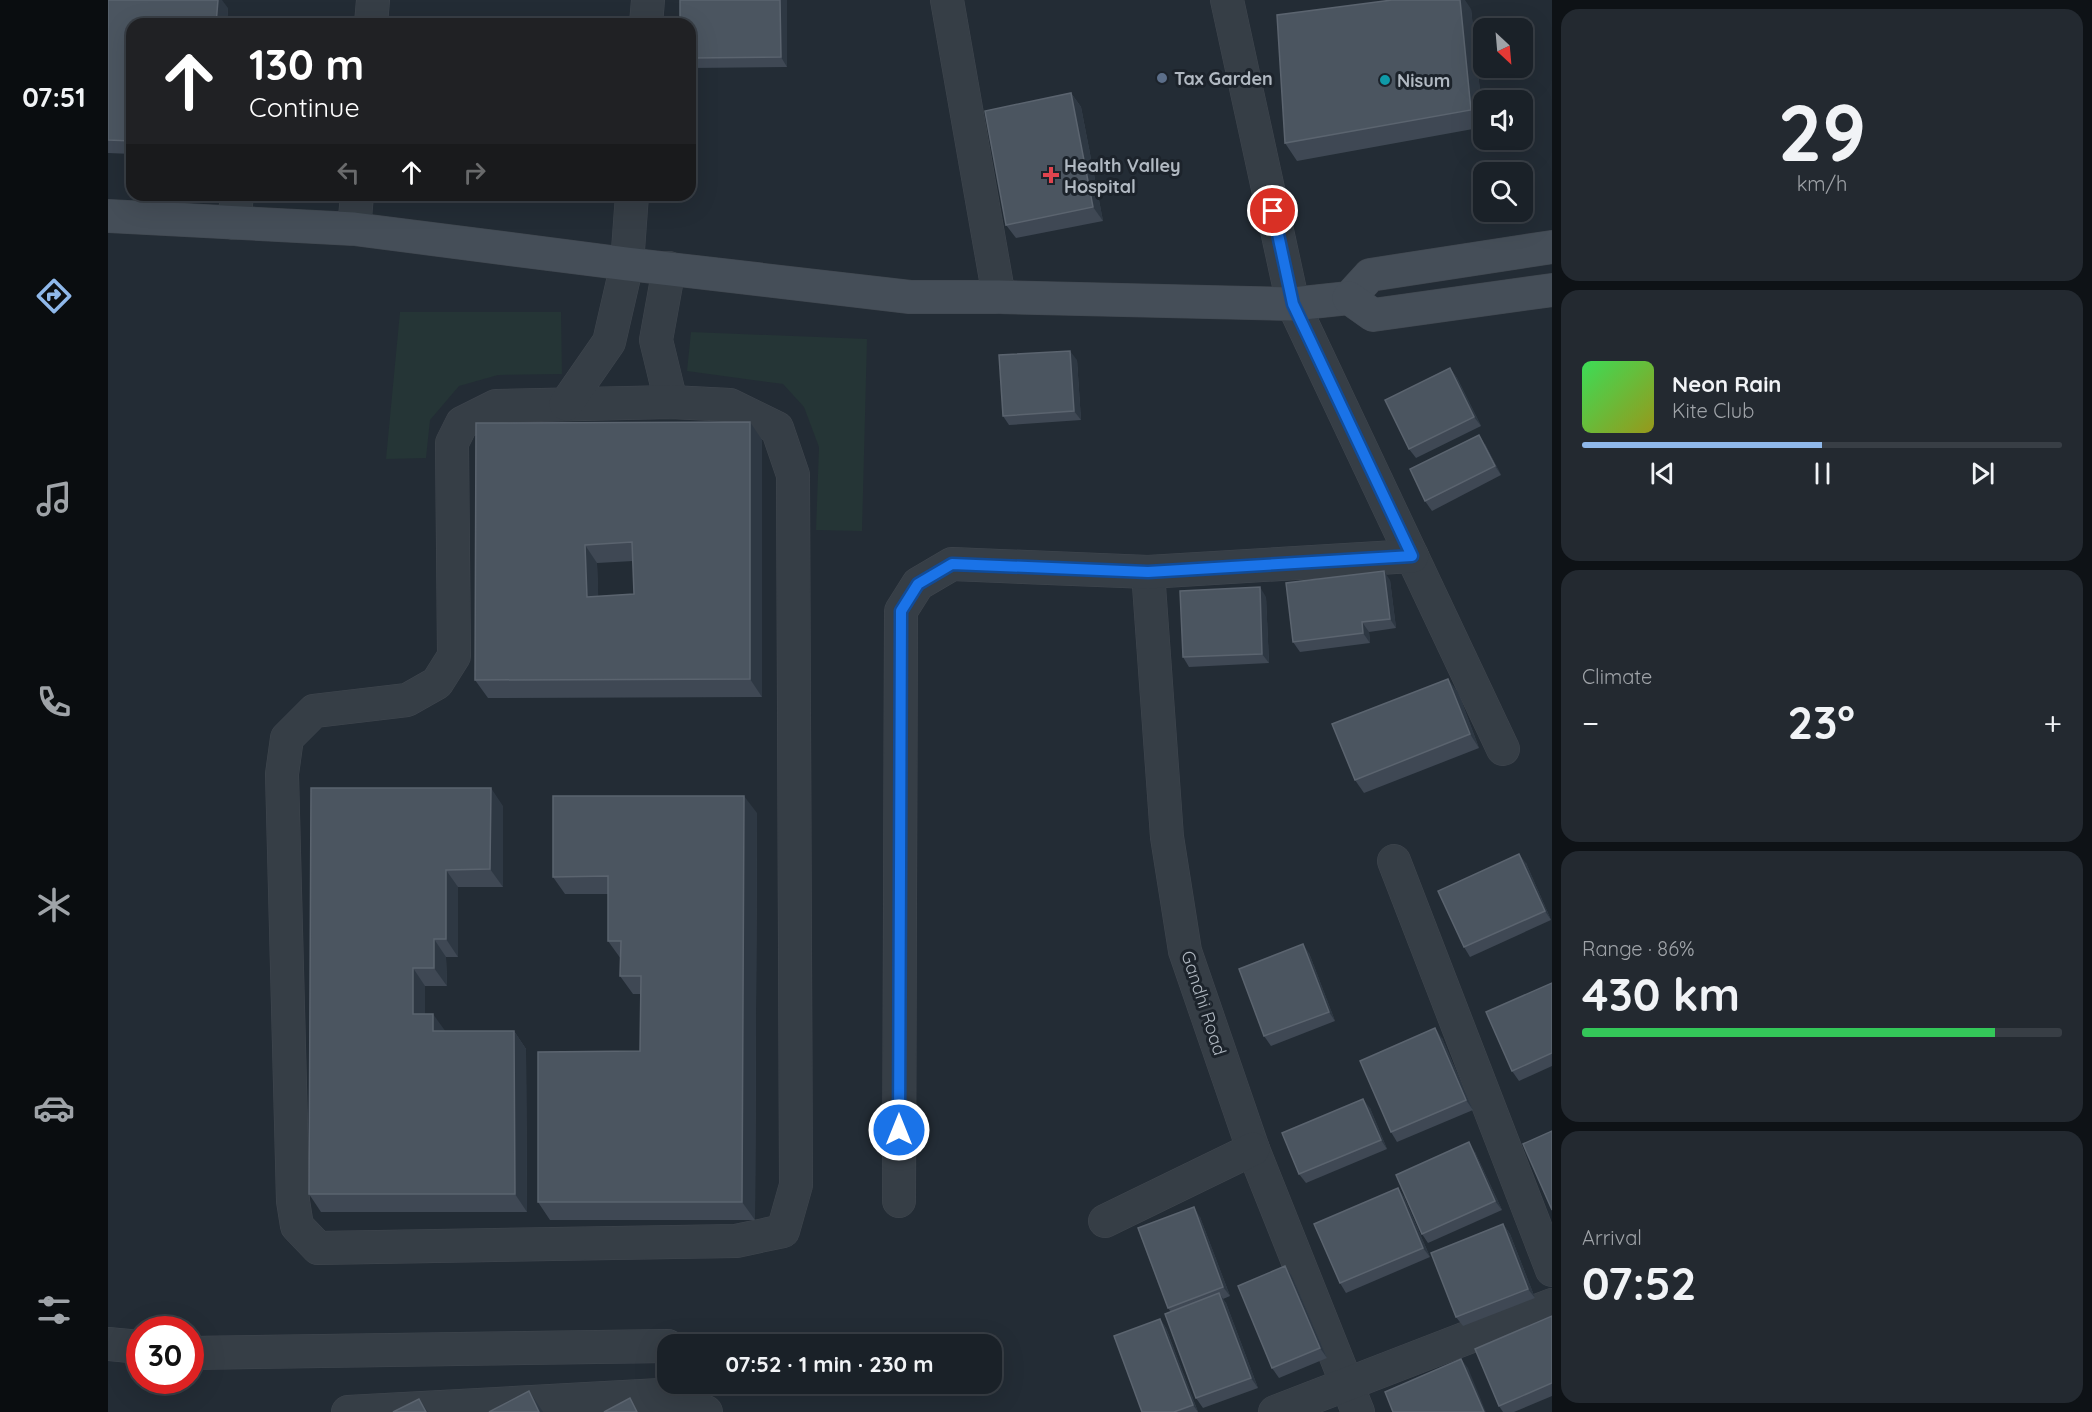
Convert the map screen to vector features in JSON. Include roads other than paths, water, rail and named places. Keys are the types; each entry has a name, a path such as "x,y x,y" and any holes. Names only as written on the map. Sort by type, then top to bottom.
{"street":[{"path":"372,18 373,0"},
{"path":"646,18 648,0"},
{"path":"947,0 999,297"},
{"path":"1227,0 1293,304 1503,749"},
{"path":"354,229 356,201"},
{"path":"566,404 609,342 627,264 632,201"},
{"path":"108,216 236,209 354,229 910,297 1293,304 1349,298 1371,275 1552,247"},
{"path":"669,268 656,340 670,402"},
{"path":"1349,298 1373,315 1552,290"},
{"path":"670,402 730,405 777,428 793,474 796,1185 783,1232 736,1241 318,1248 297,1226 293,1201 282,774 287,738 314,711 407,700 437,683 454,656 452,443 462,423 496,406 566,404 670,402"},
{"path":"899,1201 901,611 918,584 952,564 1148,572 1412,556"},
{"name":"Gandhi Road","path":"1148,572 1167,837 1185,951 1253,1149 1353,1398"},
{"path":"1394,861 1552,1270"},
{"path":"1105,1221 1253,1149"},
{"path":"1275,1412 1353,1398 1552,1305"},
{"path":"108,1344 126,1346"},
{"path":"204,1353 657,1347"},
{"path":"348,1412 660,1395 706,1412"}],"place":[{"name":"Tax Garden","path":"1162,78"},
{"name":"Nisum","path":"1385,80"},
{"name":"Health Valley Hospital","path":"1051,175"}]}
